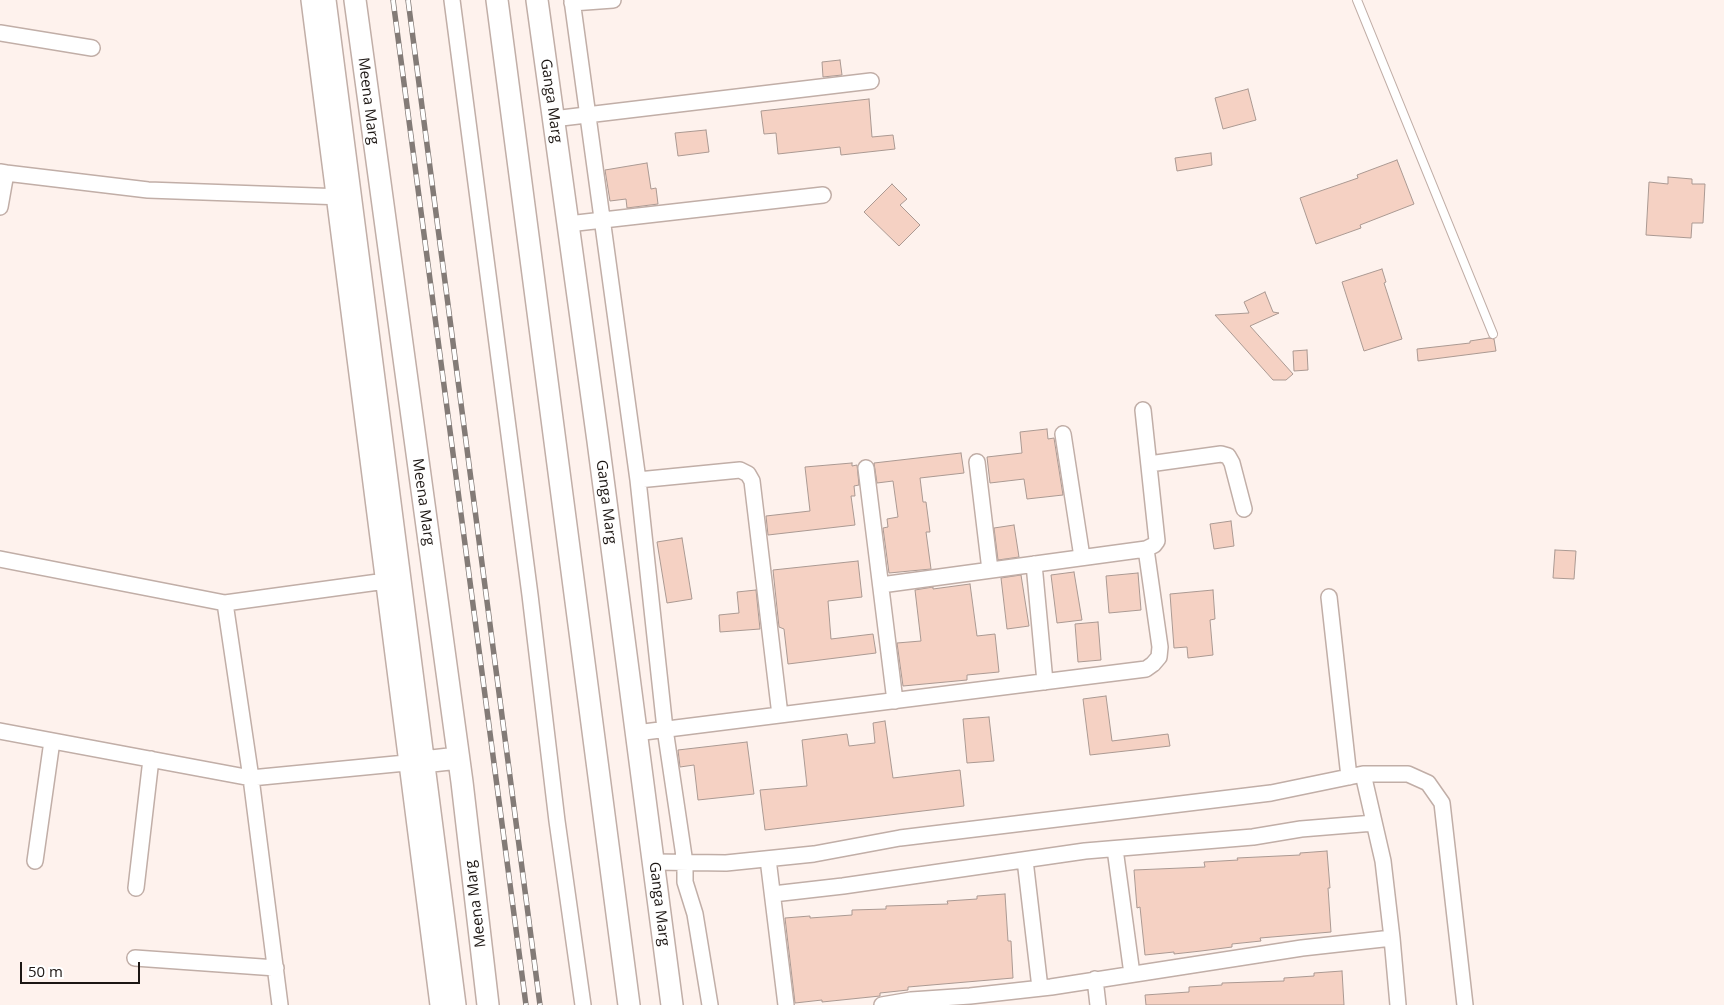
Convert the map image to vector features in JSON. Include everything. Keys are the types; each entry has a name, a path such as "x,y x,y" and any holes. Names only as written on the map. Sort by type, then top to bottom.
{"street":[{"path":"0,207 3,172 148,190 342,197 309,0"},
{"name":"Meena Marg","path":"324,0 342,197 416,762 455,1005"},
{"name":"Meena Marg","path":"355,0 458,758 488,1005"},
{"path":"452,0 531,605 557,821 583,1005"},
{"path":"497,0 629,1005"},
{"name":"Ganga Marg","path":"537,0 598,441 672,1005"},
{"path":"613,0 572,2 638,480 666,730 685,863 685,882 695,914 710,1005"},
{"path":"0,33 92,48"},
{"path":"553,119 872,80"},
{"path":"568,224 823,195"},
{"path":"881,585 1146,549 1154,546 1157,541 1143,410"},
{"path":"1063,434 1082,557"},
{"path":"1149,464 1221,454 1228,456 1232,463 1244,509"},
{"path":"977,462 990,570"},
{"path":"866,468 895,701"},
{"path":"638,480 740,470 748,474 752,481 780,715"},
{"path":"636,733 1146,669 1158,657 1160,647 1146,549"},
{"path":"0,559 225,603 433,573"},
{"path":"1034,564 1045,682"},
{"path":"1329,597 1356,776 1374,823 1382,861 1398,1005"},
{"path":"225,603 251,778 280,1005"},
{"path":"0,731 251,778 458,758"},
{"path":"35,861 52,741"},
{"path":"136,888 151,759"},
{"path":"416,762 438,1005"},
{"path":"653,862 726,863 814,854 900,838 1271,793 1356,776 1408,774 1428,783 1442,803 1465,1005"},
{"path":"773,894 1115,849 1253,837 1300,829 1374,823"},
{"path":"1115,849 1132,974"},
{"path":"768,859 786,1005"},
{"path":"1025,860 1040,988"},
{"path":"882,1005 911,1000 1040,988 1302,948 1392,938"},
{"path":"136,958 276,968"},
{"path":"1095,979 1098,1005"}],"lane":[{"path":"1357,0 1493,334"}],"building":[{"path":"840,60 842,75 823,77 822,62"},
{"path":"1248,89 1256,120 1223,129 1215,98"},
{"path":"869,99 872,137 893,135 895,149 841,155 840,147 778,154 776,133 764,134 761,111"},
{"path":"706,130 709,152 678,156 675,133"},
{"path":"1211,153 1212,165 1177,171 1175,158"},
{"path":"1397,160 1414,204 1360,225 1361,228 1316,244 1300,198 1358,178 1357,175"},
{"path":"647,163 651,189 656,188 658,204 627,208 626,199 610,201 605,170"},
{"path":"1668,177 1692,179 1692,184 1705,184 1703,223 1692,223 1691,238 1646,235 1649,182 1668,184"},
{"path":"892,184 907,199 900,205 920,225 899,246 864,212"},
{"path":"1382,269 1386,282 1384,283 1402,339 1364,351 1342,282"},
{"path":"1265,292 1273,312 1279,313 1250,326 1293,374 1286,380 1273,380 1215,315 1249,313 1244,302"},
{"path":"1494,339 1496,351 1418,361 1417,349 1470,343 1470,341"},
{"path":"1307,350 1308,370 1294,371 1293,351"},
{"path":"1047,429 1048,439 1054,438 1063,495 1027,499 1024,479 990,483 987,457 1022,453 1020,432"},
{"path":"961,453 964,473 920,478 923,502 926,502 930,532 926,532 931,569 889,573 883,528 888,527 887,519 898,517 893,481 877,483 874,463"},
{"path":"852,463 852,466 857,465 859,485 854,486 855,496 851,496 855,525 768,535 766,516 810,511 805,467"},
{"path":"1231,521 1234,546 1214,549 1210,524"},
{"path":"1014,525 1019,557 998,560 994,528"},
{"path":"682,538 692,599 667,603 657,542"},
{"path":"1555,550 1576,551 1574,579 1553,578"},
{"path":"858,561 862,597 828,601 831,639 873,634 876,653 788,664 784,629 779,627 773,570"},
{"path":"1074,572 1082,620 1057,623 1051,575"},
{"path":"1138,573 1141,610 1109,613 1106,576"},
{"path":"1021,575 1029,626 1007,629 1001,578"},
{"path":"970,584 977,636 995,634 999,672 967,675 967,680 903,686 897,643 921,641 915,590"},
{"path":"756,590 760,629 720,632 719,615 739,613 737,592"},
{"path":"1213,590 1215,619 1210,620 1213,655 1188,658 1187,647 1174,648 1170,594"},
{"path":"1098,622 1101,660 1078,662 1075,624"},
{"path":"1106,696 1112,741 1168,734 1170,746 1090,755 1083,699"},
{"path":"989,717 994,761 967,763 963,719"},
{"path":"885,721 893,778 960,770 964,806 765,830 760,790 807,786 802,740 847,734 849,746 875,743 873,723"},
{"path":"747,742 754,794 698,800 694,765 680,767 678,750"},
{"path":"1327,851 1331,932 1260,938 1261,941 1232,944 1232,947 1201,951 1145,955 1140,907 1137,908 1134,870 1205,867 1204,862 1238,860 1237,858 1300,855 1300,853"},
{"path":"1005,894 1008,941 1011,941 1013,978 908,987 908,990 880,993 880,996 795,1003 785,918 852,915 852,910 886,909 886,906 948,904 947,901 977,899 977,896"},
{"path":"1342,971 1344,1005 1146,1005 1145,995 1189,992 1189,987 1222,985 1222,983 1284,981 1284,978 1314,976 1314,973"}],"railway":[{"path":"393,0 526,1005"},
{"path":"408,0 540,1005"}]}
